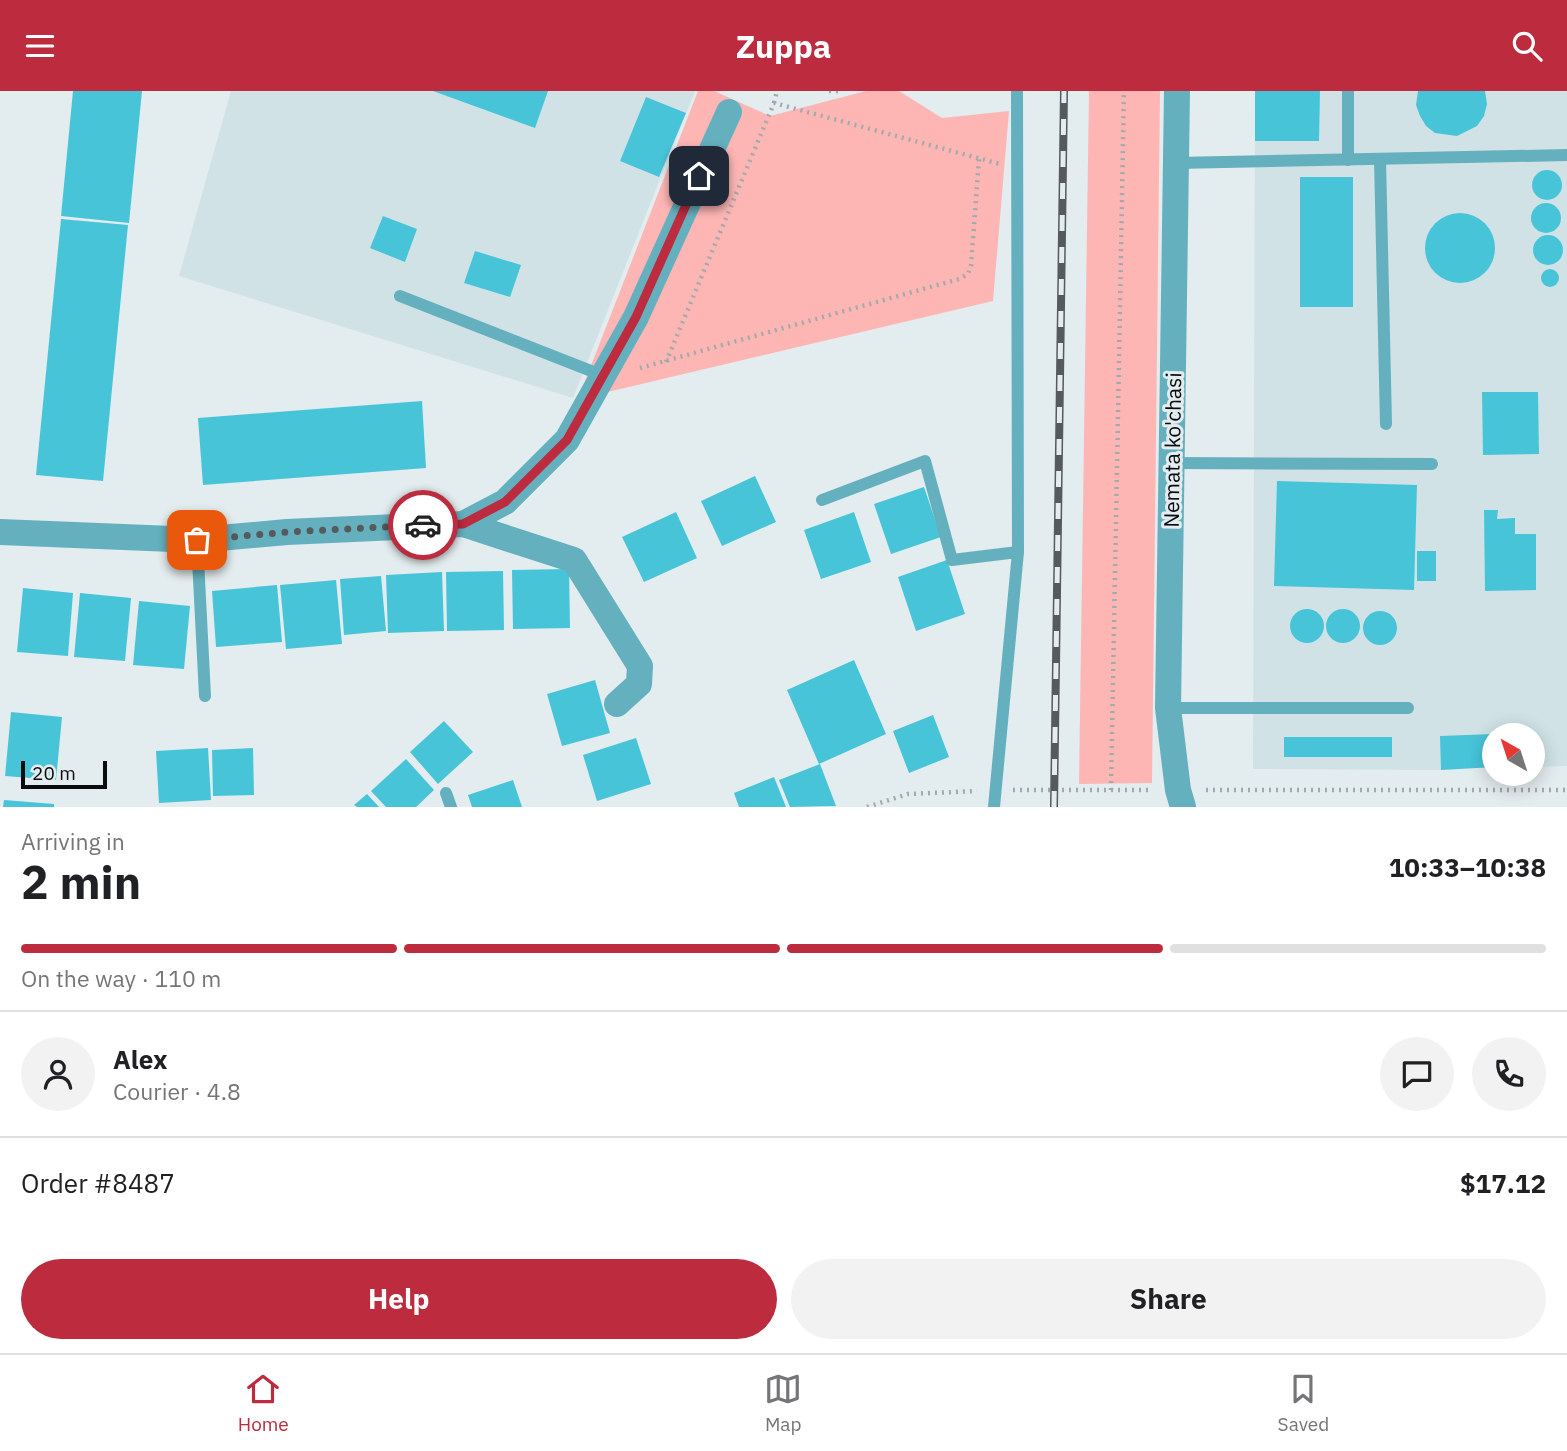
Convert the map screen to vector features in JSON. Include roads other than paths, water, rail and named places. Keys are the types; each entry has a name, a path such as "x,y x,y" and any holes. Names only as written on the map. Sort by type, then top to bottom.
{"street":[{"name":"Nemata ko'chasi","path":"1178,91 1168,708 1180,798"},
{"path":"463,524 505,502 567,440 636,317 729,112"},
{"path":"0,532 197,540 288,532 463,524 574,560 640,666 639,684 617,704"}],"lane":[{"path":"994,807 1018,552 1017,91"},
{"path":"1348,91 1348,160"},
{"path":"1176,163 1567,155"},
{"path":"1380,159 1386,424"},
{"path":"400,296 604,377"},
{"path":"822,500 925,461 952,560 1018,552"},
{"path":"1172,463 1432,464"},
{"path":"197,540 205,696"},
{"path":"1168,708 1408,708"},
{"path":"446,793 451,807"}],"railway":[{"path":"1054,807 1064,91"}]}
